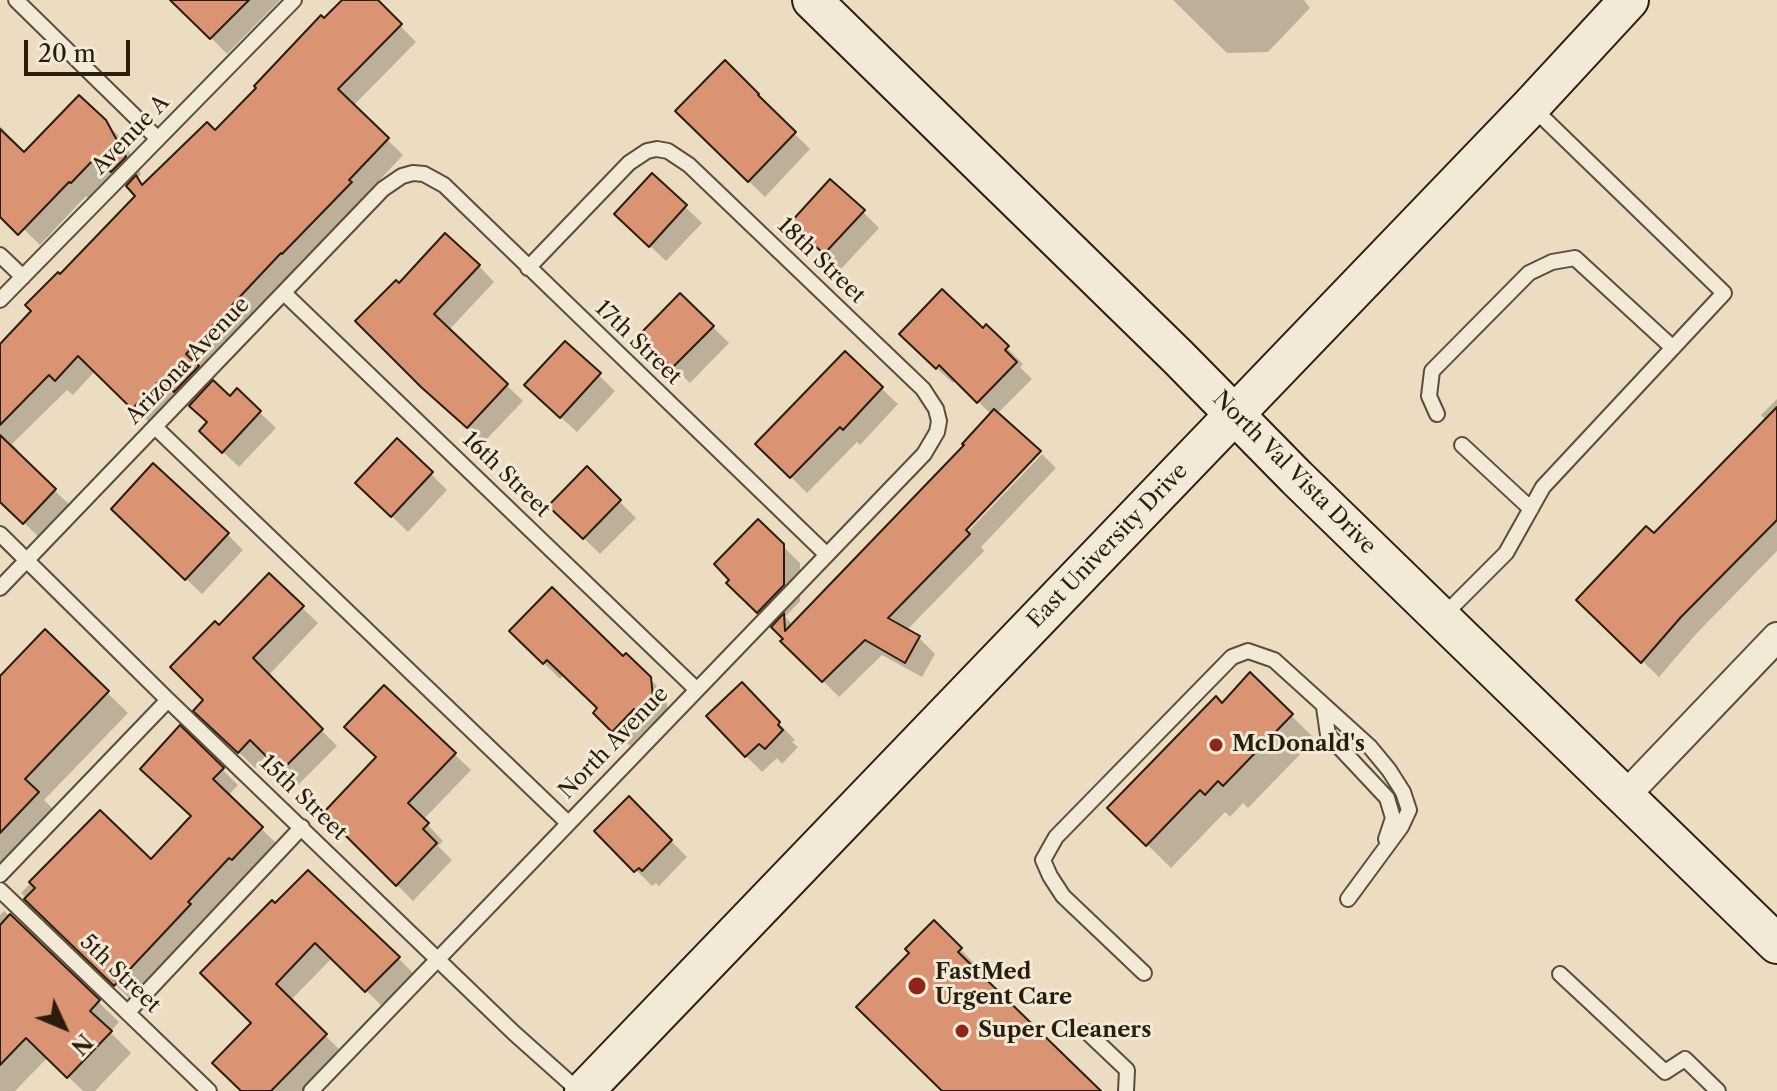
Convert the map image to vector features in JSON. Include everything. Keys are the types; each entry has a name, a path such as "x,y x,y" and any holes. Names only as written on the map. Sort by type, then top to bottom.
{"main road":[{"name":"North Val Vista Drive","path":"812,0 1777,944"},
{"name":"East University Drive","path":"582,1091 934,729 1629,0"}],"street":[{"path":"1625,796 1777,637"}],"lane":[{"path":"16,0 158,139"},
{"name":"Avenue A","path":"0,300 293,0"},
{"path":"1441,618 1506,553 1543,487 1724,293 1531,106"},
{"name":"18th Street","path":"528,268 629,163 647,151 668,151 689,165 923,389 936,409 939,421"},
{"name":"17th Street","path":"413,173 424,174 444,185 827,555"},
{"name":"Arizona Avenue","path":"0,588 383,189 402,176 413,173"},
{"path":"0,255 23,277"},
{"path":"1437,414 1429,396 1432,371 1529,273 1552,262 1575,258 1673,348"},
{"name":"16th Street","path":"284,293 697,690"},
{"name":"North Avenue","path":"311,1091 924,454 937,432 939,421"},
{"path":"155,427 568,823"},
{"path":"1462,445 1531,509"},
{"name":"15th Street","path":"0,534 514,1033 582,1091"},
{"path":"1144,973 1063,896 1043,860 1056,837 1232,657 1248,651 1274,660 1370,747 1403,792 1409,810 1401,827 1348,899"},
{"path":"0,875 168,700"},
{"path":"1324,707 1328,735 1387,798 1393,818 1382,851"},
{"path":"128,1012 302,827"},
{"name":"5th Street","path":"0,890 209,1091"},
{"path":"1560,974 1665,1072 1685,1059 1718,1091"},
{"path":"1087,1032 1127,1070 1126,1091"}],"building":[{"path":"170,0 249,0 210,39"},
{"path":"342,0 378,0 402,24 338,89 389,138 349,180 352,182 186,354 199,366 174,392 160,380 132,409 78,356 55,381 49,375 0,425 0,344 31,311 25,305 58,272 60,274 135,196 126,186 136,175 142,185 207,122 215,130 321,15 324,18"},
{"path":"725,60 796,132 748,182 675,111"},
{"path":"79,95 106,120 126,157 111,172 96,157 18,235 0,217 0,129 24,152"},
{"path":"652,173 687,205 649,247 614,214"},
{"path":"830,179 865,210 824,254 790,223"},
{"path":"445,233 480,265 434,314 508,384 467,428 355,321 396,280 399,283"},
{"path":"942,289 983,328 986,324 1009,346 1005,350 1017,362 977,403 939,365 936,369 899,334"},
{"path":"680,293 714,326 672,368 639,335"},
{"path":"565,341 601,373 560,418 524,385"},
{"path":"845,351 883,387 843,430 840,427 790,478 755,444"},
{"path":"213,380 230,396 237,388 261,411 222,453 199,431 207,422 189,406"},
{"path":"1777,407 1777,520 1681,617 1641,663 1576,600 1646,526 1654,533"},
{"path":"994,409 1041,451 966,530 970,534 888,618 920,636 905,663 865,640 822,682 780,641 783,639 771,627 784,613 785,631 964,445"},
{"path":"0,435 56,489 23,524 0,502"},
{"path":"397,438 433,472 391,517 355,483"},
{"path":"153,463 229,533 185,580 111,509"},
{"path":"587,466 621,500 583,539 548,506"},
{"path":"758,519 784,544 784,585 757,613 726,583 729,580 714,564"},
{"path":"269,573 304,606 253,658 323,729 281,771 250,740 238,753 193,711 203,700 170,667 215,621 219,625"},
{"path":"552,587 623,656 626,653 651,677 653,698 638,714 634,709 612,732 593,713 597,708 547,660 543,664 509,631"},
{"path":"45,629 109,691 25,779 39,792 0,833 0,676"},
{"name":"McDonald's","path":"1250,672 1293,714 1223,786 1218,781 1205,795 1200,790 1146,846 1107,808 1216,696 1222,703"},
{"path":"742,682 780,722 778,725 783,730 765,749 759,744 745,757 706,716"},
{"path":"384,685 456,753 408,803 429,823 423,829 437,843 396,886 324,812 376,757 344,727"},
{"path":"180,725 224,768 213,779 263,827 232,860 229,858 188,902 191,904 114,986 24,899 35,888 29,882 100,810 151,859 191,816 140,769"},
{"path":"629,796 672,840 642,871 639,868 634,872 594,831"},
{"path":"308,870 400,957 365,992 315,943 276,984 327,1034 271,1091 241,1091 212,1063 251,1023 200,973 272,900 275,903"},
{"path":"10,914 100,1000 90,1011 112,1031 67,1078 26,1038 0,1065 0,925"},
{"path":"934,920 962,948 958,952 1101,1091 942,1091 856,1007 909,953 905,949"}],"place":[{"name":"McDonald's","path":"1216,745"},
{"name":"FastMed Urgent Care","path":"917,986"},
{"name":"Super Cleaners","path":"962,1031"}]}
